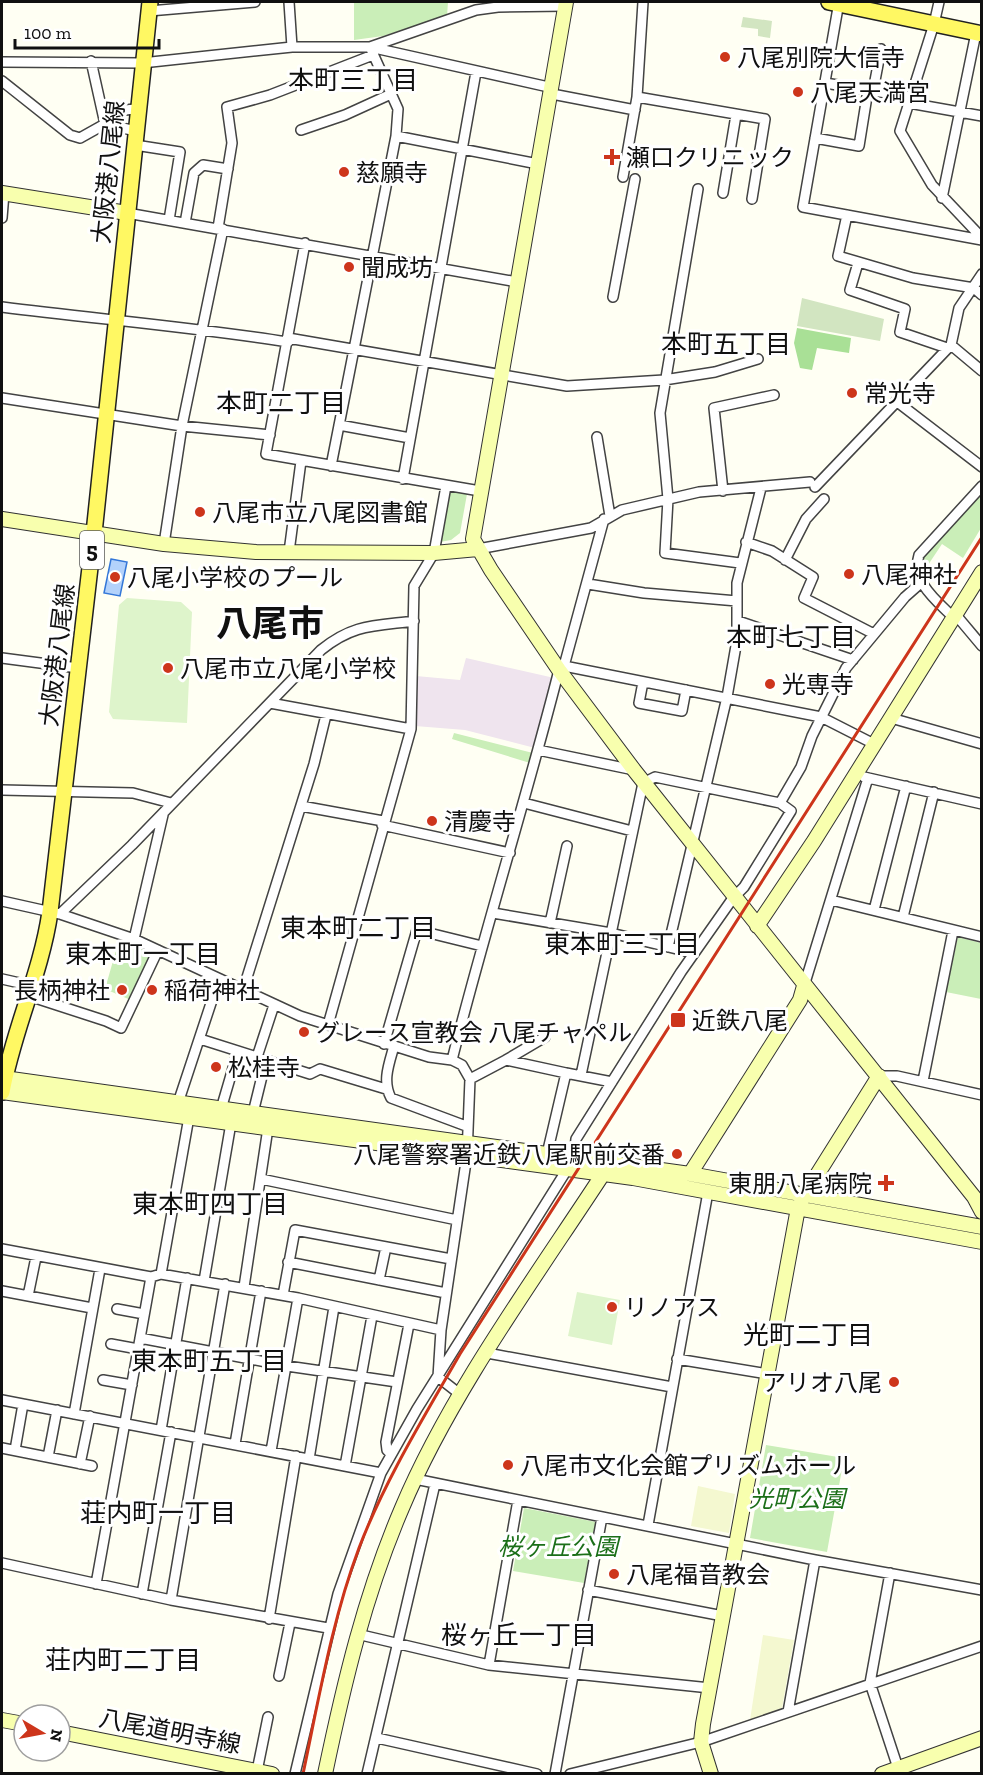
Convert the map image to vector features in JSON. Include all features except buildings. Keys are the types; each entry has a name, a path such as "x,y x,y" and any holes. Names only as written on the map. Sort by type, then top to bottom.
{"main road":[{"path":"835,2 979,34"},
{"name":"大阪港八尾線","path":"2,1088 55,913 63,793 94,533 149,6"}],"street":[{"path":"149,6 255,2"},
{"path":"289,2 292,47"},
{"path":"622,177 637,97 643,2"},
{"path":"835,2 825,83 802,207 981,239"},
{"path":"939,2 900,131 942,198 981,239"},
{"path":"2,1088 268,1128 547,1154 603,1174 979,1241 981,1220 974,1197 633,770 473,539 566,4 475,6 270,95 227,107 232,142 221,228 204,328 182,426 164,544"},
{"path":"942,198 979,34"},
{"path":"2,62 142,63 292,47 372,51 476,72 635,110"},
{"path":"815,138 859,146 881,49"},
{"path":"331,466 352,350 396,136 398,109 372,51"},
{"path":"91,61 105,124"},
{"path":"403,479 476,72"},
{"path":"2,81 70,135 86,136 105,124 111,114 138,109"},
{"path":"825,83 981,116"},
{"path":"301,130 345,115 391,94"},
{"path":"637,97 765,119 752,199"},
{"path":"723,193 736,115"},
{"path":"105,124 135,138 180,152 169,220"},
{"path":"396,136 538,164"},
{"path":"185,223 194,173 203,165 228,169"},
{"path":"613,297 635,179"},
{"path":"698,189 664,380 660,436 668,499 665,553 740,563"},
{"path":"2,218 3,193 221,228 517,282"},
{"path":"847,215 838,256 914,278 978,291"},
{"path":"304,243 266,454 480,491"},
{"path":"858,263 850,290 905,309 900,332 949,346 981,371"},
{"path":"2,519 164,544 256,552 434,554 478,549 591,528 622,510 668,499 723,491 813,485 949,346 959,308 978,291 981,274"},
{"path":"2,308 115,321 204,328 424,360 500,376 567,386 664,380 715,372 758,359"},
{"path":"723,491 714,408 774,395"},
{"path":"2,398 106,416 270,435"},
{"path":"896,401 981,467"},
{"path":"339,425 410,438"},
{"path":"452,1060 482,946 607,517 597,438"},
{"path":"289,552 302,461"},
{"path":"328,1025 411,729 414,586 420,572 434,554 446,486"},
{"path":"981,486 919,555 916,566 922,582 981,646"},
{"path":"668,947 727,697 738,621 740,563 761,488"},
{"path":"785,560 806,519 824,499"},
{"path":"746,542 785,560 813,577 804,598 874,634"},
{"path":"690,1174 795,1008 831,900 862,777 874,744 981,572"},
{"path":"780,803 801,766 820,717 853,660 905,597 922,582"},
{"path":"588,584 644,593 737,601"},
{"path":"55,913 164,812 304,667 341,633 360,627 414,621"},
{"path":"738,621 853,660"},
{"path":"2,658 78,668"},
{"path":"562,668 727,697 820,717 874,744"},
{"path":"643,682 639,703 682,711 686,690"},
{"path":"270,703 411,729"},
{"path":"243,990 301,806 326,715"},
{"path":"891,718 981,744"},
{"path":"538,750 633,770"},
{"path":"294,1773 328,1628 352,1548 381,1473 571,1163 576,1139 693,952 733,898 744,887 791,811 780,803 655,777 643,783"},
{"path":"862,777 981,804"},
{"path":"757,926 862,777"},
{"path":"581,1075 643,783"},
{"path":"874,910 906,786"},
{"path":"2,790 133,793 171,803"},
{"path":"903,917 934,792"},
{"path":"524,803 632,831"},
{"path":"301,806 510,853"},
{"path":"134,939 164,812"},
{"path":"550,923 567,846"},
{"path":"831,900 981,937"},
{"path":"2,901 55,913 134,939 274,1005 389,1045 429,1057 452,1060 462,1065 470,1079 471,1103 466,1126 467,1148 441,1330 438,1377"},
{"path":"493,914 610,933 693,952"},
{"path":"466,1126 391,1098 386,1089 389,1045 417,930 482,946"},
{"path":"922,1081 953,931"},
{"path":"2,979 121,1028 158,950"},
{"path":"178,1103 219,979"},
{"path":"253,1113 261,1058 274,1005"},
{"path":"470,1079 545,1037"},
{"path":"200,1039 310,1074 320,1069 386,1089"},
{"path":"221,1109 238,1051"},
{"path":"506,1060 612,1082"},
{"path":"547,1154 566,1072"},
{"path":"879,1076 922,1081 981,1095"},
{"path":"711,1773 701,1742 798,1208 804,1194 879,1076"},
{"path":"2,1088 178,1103 253,1113 467,1148 571,1163 620,1164 981,1220"},
{"path":"96,1584 144,1314 156,1275 189,1117"},
{"path":"204,1281 231,1123"},
{"path":"244,1287 268,1128"},
{"path":"325,1773 357,1635 378,1566 415,1479 461,1395 603,1174 620,1164"},
{"path":"261,1179 457,1220"},
{"path":"648,1525 708,1192"},
{"path":"283,1295 295,1230 451,1259"},
{"path":"379,1280 386,1247"},
{"path":"2,1249 100,1269 187,1278 244,1287 441,1330"},
{"path":"28,1296 36,1257"},
{"path":"288,1262 446,1293"},
{"path":"74,1414 100,1269"},
{"path":"142,1594 187,1278"},
{"path":"171,1600 225,1284"},
{"path":"2,1291 92,1308"},
{"path":"235,1444 261,1291"},
{"path":"271,1451 298,1298"},
{"path":"309,1459 334,1307"},
{"path":"117,1309 144,1314"},
{"path":"345,1466 372,1316"},
{"path":"392,1454 387,1450 386,1442 409,1324"},
{"path":"140,1338 287,1366 397,1382"},
{"path":"111,1344 138,1349"},
{"path":"487,1353 672,1387"},
{"path":"677,1359 768,1374"},
{"path":"438,1377 461,1395"},
{"path":"103,1380 132,1385"},
{"path":"2,1400 381,1473"},
{"path":"15,1450 23,1404"},
{"path":"48,1457 57,1410"},
{"path":"80,1464 90,1416"},
{"path":"2,1448 92,1466"},
{"path":"269,1619 296,1456"},
{"path":"415,1479 815,1560 981,1590"},
{"path":"368,1773 435,1484"},
{"path":"489,1665 518,1500"},
{"path":"555,1773 602,1516"},
{"path":"788,1712 815,1560"},
{"path":"2,1563 171,1600 328,1628"},
{"path":"890,1573 870,1683 899,1771"},
{"path":"588,1590 723,1616"},
{"path":"279,1676 290,1623"},
{"path":"357,1635 489,1665 710,1688"},
{"path":"570,1773 701,1742 981,1646"},
{"path":"256,1771 268,1717"},
{"name":"八尾道明寺線","path":"72,1734 272,1773"},
{"path":"377,1738 537,1773"},
{"path":"882,1773 899,1771 981,1738"}],"shaded area":[{"path":"466,658 550,677 555,683 535,748 465,730 415,726 416,676 460,680"}],"green space":[{"path":"354,2 448,2 447,16 383,36 354,40"},
{"path":"743,17 772,21 770,38 758,36 758,29 741,27"},
{"path":"802,298 884,319 880,341 797,326"},
{"path":"797,328 851,338 849,353 817,348 812,370 800,368 794,343"},
{"path":"453,491 467,494 460,533 451,540 440,542 449,494"},
{"path":"977,496 981,498 981,528 963,558 942,544 926,568 923,555"},
{"path":"127,598 181,602 192,612 187,723 113,719 109,712 119,605"},
{"path":"454,733 533,753 530,763 452,739"},
{"path":"958,937 981,943 981,999 946,992"},
{"path":"119,940 152,953 133,1001 105,989"},
{"path":"577,1292 620,1300 612,1345 568,1336"},
{"name":"光町公園","path":"766,1445 844,1458 827,1552 750,1538"},
{"path":"698,1486 735,1494 729,1533 691,1526"},
{"name":"桜ヶ丘公園","path":"524,1508 596,1522 584,1583 513,1571"},
{"path":"763,1635 794,1640 782,1708 750,1720"}],"water":[{"name":"八尾小学校のプール","path":"111,559 127,562 120,596 104,593"}],"railway":[{"path":"303,1774 327,1660 349,1575 369,1523 406,1449 460,1354 982,537"}],"place":[{"name":"八尾別院大信寺","path":"725,57"},
{"name":"八尾天満宮","path":"798,92"},
{"name":"瀬口クリニック","path":"612,157"},
{"name":"慈願寺","path":"344,172"},
{"name":"聞成坊","path":"349,267"},
{"name":"常光寺","path":"852,393"},
{"name":"八尾市立八尾図書館","path":"200,512"},
{"name":"八尾神社","path":"849,574"},
{"name":"八尾小学校のプール","path":"115,577"},
{"name":"八尾市立八尾小学校","path":"168,668"},
{"name":"光専寺","path":"770,684"},
{"name":"清慶寺","path":"432,821"},
{"name":"長柄神社","path":"122,990"},
{"name":"稲荷神社","path":"152,990"},
{"name":"近鉄八尾","path":"678,1020"},
{"name":"グレース宣教会 八尾チャペル","path":"304,1032"},
{"name":"松桂寺","path":"216,1067"},
{"name":"八尾警察署近鉄八尾駅前交番","path":"677,1154"},
{"name":"東朋八尾病院","path":"886,1183"},
{"name":"リノアス","path":"612,1307"},
{"name":"アリオ八尾","path":"894,1382"},
{"name":"八尾市文化会館プリズムホール","path":"508,1465"},
{"name":"八尾福音教会","path":"614,1574"}],"district":[{"name":"本町三丁目","path":"353,80"},
{"name":"本町五丁目","path":"726,344"},
{"name":"本町二丁目","path":"281,403"},
{"name":"八尾市","path":"270,623"},
{"name":"本町七丁目","path":"791,637"},
{"name":"東本町二丁目","path":"358,928"},
{"name":"東本町三丁目","path":"622,944"},
{"name":"東本町一丁目","path":"143,954"},
{"name":"東本町四丁目","path":"210,1204"},
{"name":"光町二丁目","path":"808,1335"},
{"name":"東本町五丁目","path":"209,1361"},
{"name":"荘内町一丁目","path":"158,1513"},
{"name":"桜ヶ丘一丁目","path":"519,1635"},
{"name":"荘内町二丁目","path":"123,1660"}]}
